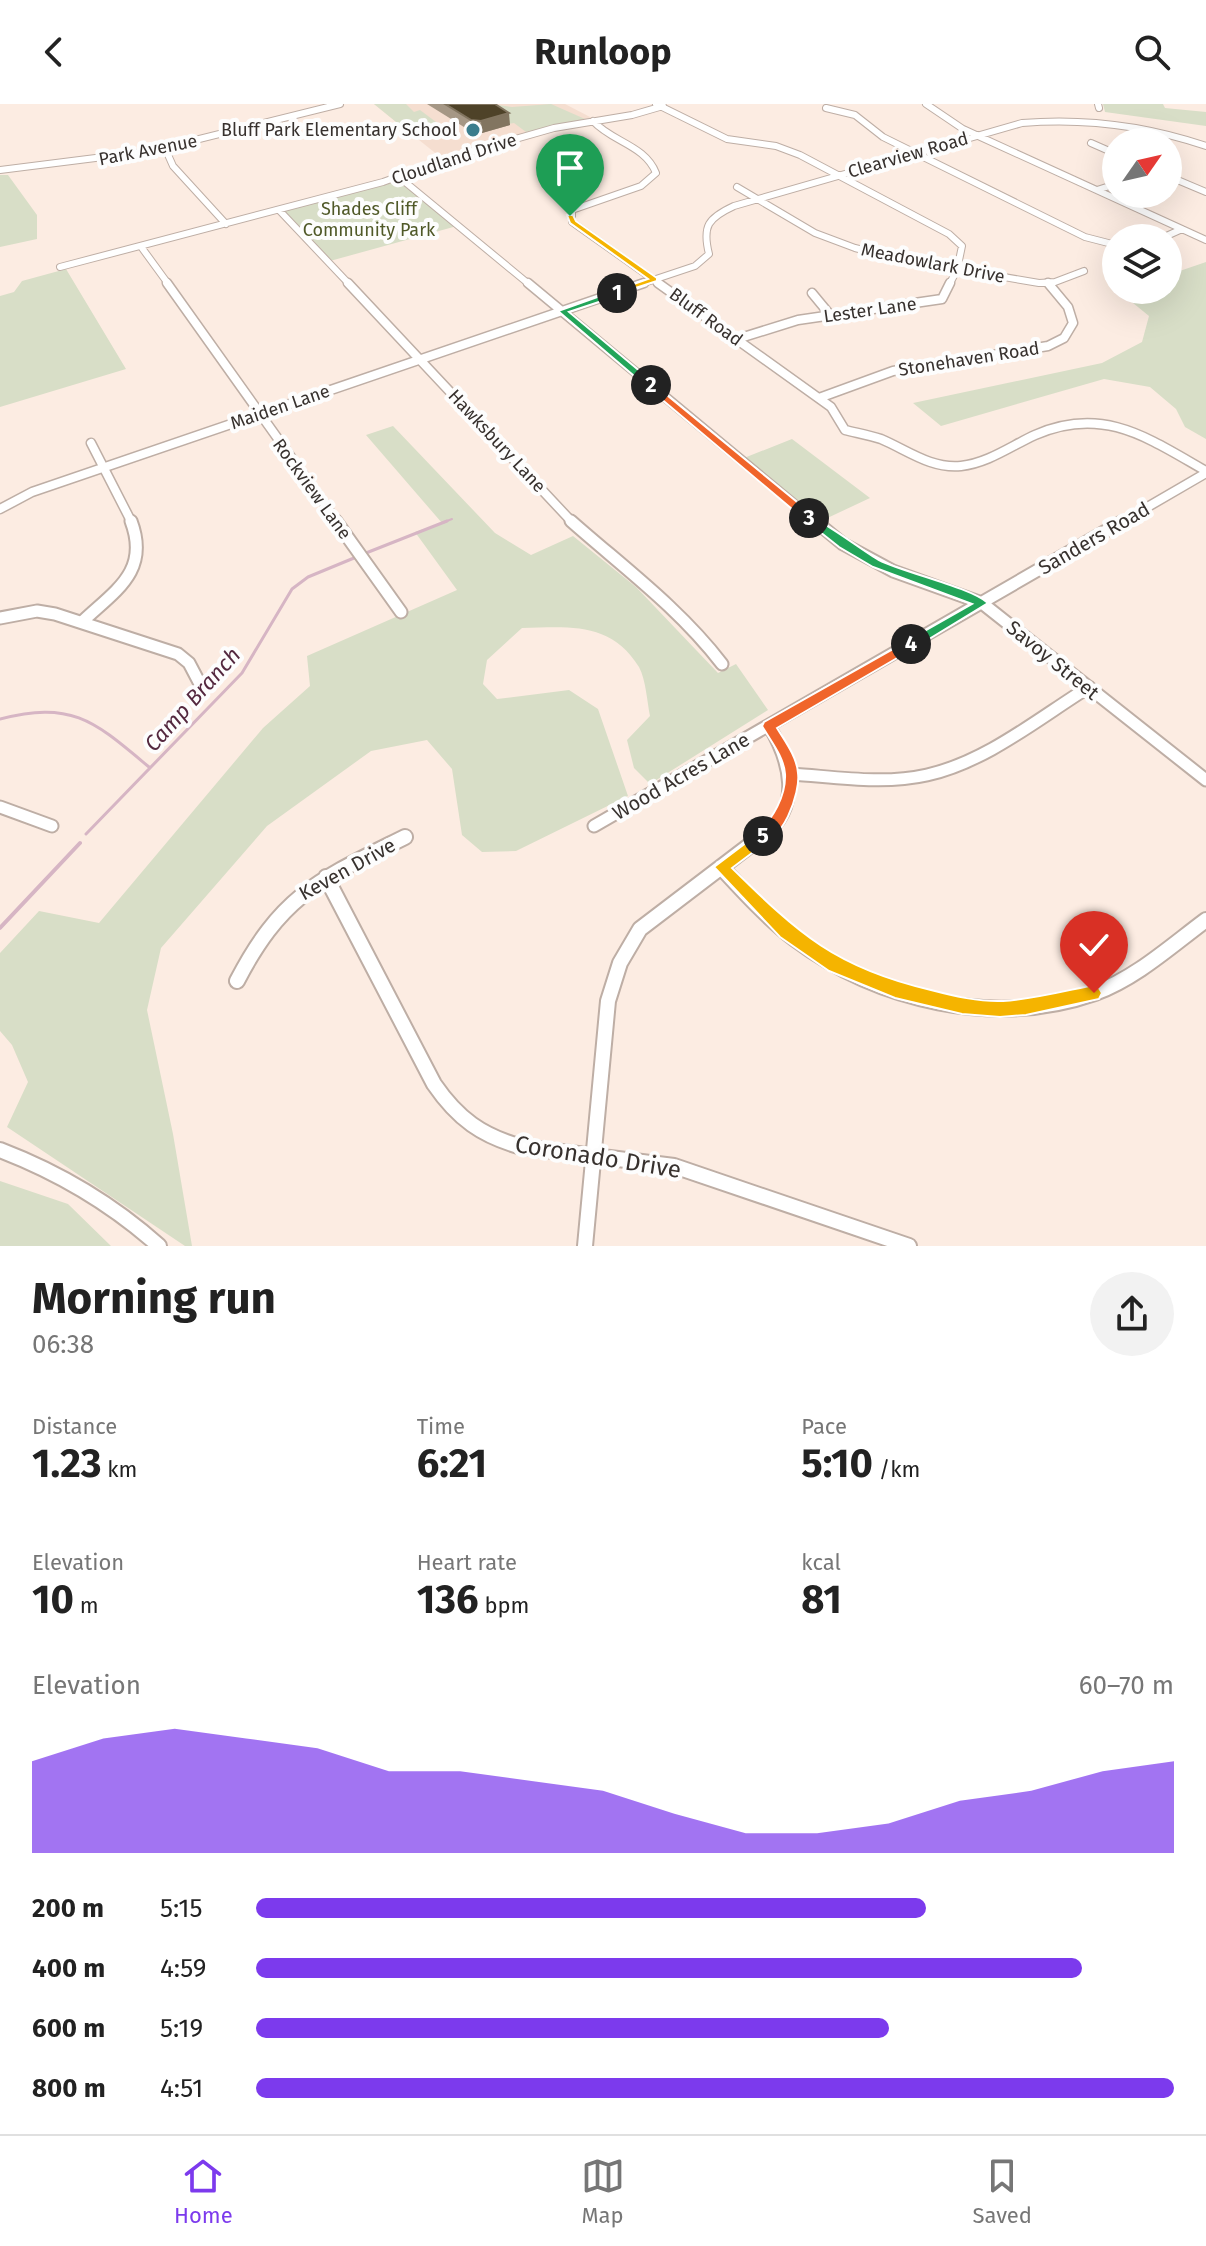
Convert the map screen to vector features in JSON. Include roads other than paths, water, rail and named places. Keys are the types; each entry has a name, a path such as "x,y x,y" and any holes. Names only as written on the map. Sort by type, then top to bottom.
{"street":[{"name":"Park Avenue","path":"0,170 107,159 165,148 340,104"},
{"path":"926,104 947,120 976,135 1171,224"},
{"path":"659,105 727,139 790,150 958,240 963,251 957,270"},
{"name":"Cloudland Drive","path":"60,267 142,248 399,177 479,149 554,128 659,105"},
{"path":"826,108 855,115 876,134 1085,237 1102,241"},
{"name":"Bluff Road","path":"593,121 604,132 653,161 656,173 652,180 642,186 583,203 572,210 572,222 831,407 845,430 881,439 916,458 939,465 971,464 1059,424 1089,420 1131,430 1206,472"},
{"name":"Clearview Road","path":"654,280 701,263 709,254 705,234 711,222 728,209 1017,124 1047,122 1159,132 1206,146"},
{"path":"1091,143 1102,148"},
{"path":"165,148 173,166 226,224"},
{"name":"Savoy Street","path":"399,177 843,544 893,571 982,603 1206,780"},
{"path":"1182,182 1206,192"},
{"name":"Meadowlark Drive","path":"737,187 834,241 876,254 1048,283"},
{"path":"1097,190 1102,188"},
{"name":"Hawksbury Lane","path":"279,210 572,522 658,594 702,638 722,664"},
{"path":"1182,229 1206,240"},
{"name":"Rockview Lane","path":"142,248 401,612"},
{"name":"Lester Lane","path":"737,339 798,320 938,301 947,295 957,270"},
{"path":"1048,283 1084,271"},
{"name":"Maiden Lane","path":"0,509 32,492 654,280"},
{"name":"Stonehaven Road","path":"819,398 893,371 1036,349 1056,343 1069,334 1073,323 1068,307 1048,283"},
{"path":"812,293 831,316"},
{"path":"83,621 126,579 139,556 138,536 91,443"},
{"name":"Sanders Road","path":"769,726 1206,472"},
{"path":"0,618 37,611 83,621 178,654 189,663 199,682"},
{"path":"792,774 881,780 929,775 967,760 1089,687"},
{"path":"585,1246 608,1001 614,974 626,948 640,929 772,829 784,810 792,774 785,753 769,726"},
{"name":"Wood Acres Lane","path":"594,826 769,726"},
{"path":"0,807 52,826"},
{"name":"Keven Drive","path":"237,981 251,951 277,913 294,897 405,837"},
{"path":"721,867 785,931 835,965 895,990 962,1006 1000,1009 1026,1007 1094,993 1155,959 1206,920"},
{"name":"Coronado Drive","path":"326,877 447,1104 479,1132 518,1146 674,1166 909,1246"},
{"path":"0,1150 76,1181 102,1198 159,1246"}],"waterway":[{"name":"Camp Branch","path":"447,521 452,519"},
{"name":"Camp Branch","path":"366,553 447,521"},
{"name":"Camp Branch","path":"442,523 447,521"},
{"name":"Camp Branch","path":"86,834 242,673 292,589 308,577 354,558"},
{"path":"0,719 46,712 82,719 113,738 149,767"},
{"name":"Camp Branch","path":"0,928 80,843"}],"place":[{"name":"Bluff Park Elementary School","path":"473,130"}],"park label":[{"name":"Shades Cliff Community Park","path":"369,219"}]}
